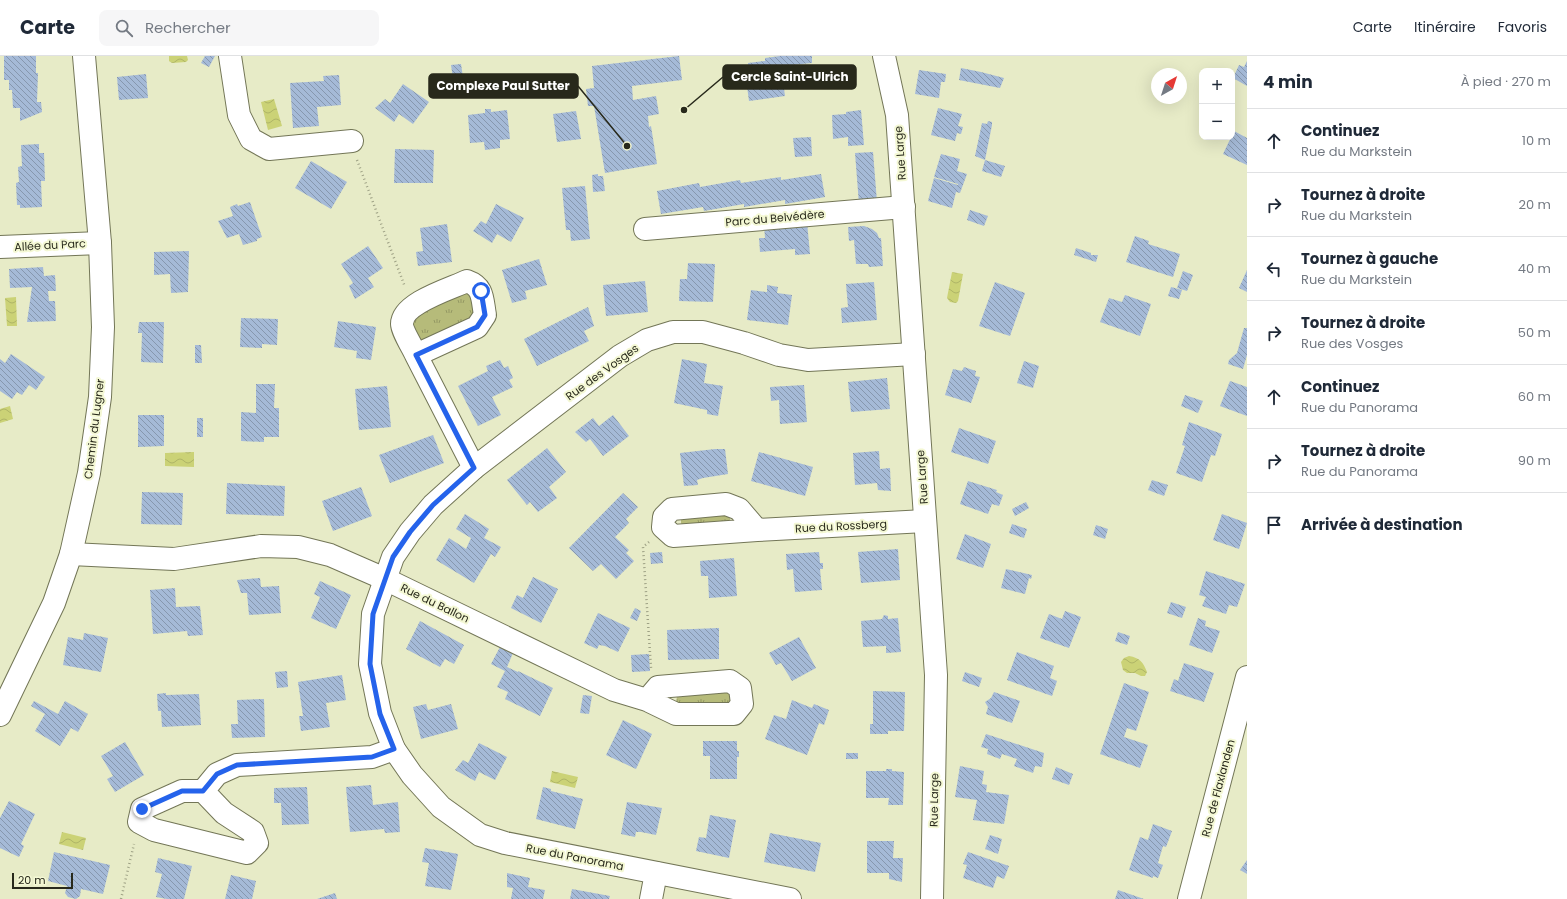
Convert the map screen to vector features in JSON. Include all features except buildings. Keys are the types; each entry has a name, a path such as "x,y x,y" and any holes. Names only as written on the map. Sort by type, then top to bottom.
{"street":[{"name":"Chemin du Lugner","path":"0,714 54,603 71,554 89,474 100,397 103,327 100,243 84,56"},
{"path":"230,56 239,115 251,139 269,149 352,141"},
{"name":"Rue Large","path":"884,56 897,115 936,675 932,899"},
{"name":"Parc du Belvédère","path":"645,229 904,207"},
{"name":"Allée du Parc","path":"0,247 100,243"},
{"path":"416,355 477,327 485,315 481,291 475,284 467,281 414,305 403,315 401,325 416,355 474,468"},
{"name":"Rue des Vosges","path":"385,579 393,557 410,532 433,505 474,468 620,356 648,340 673,332 703,332 744,343 779,355 808,360 914,354"},
{"name":"Rue du Rossberg","path":"664,528 673,536 925,521"},
{"name":"Rue du Ballon","path":"71,554 174,559 262,546 298,547 330,555 385,579 614,690 652,693"},
{"name":"Rue du Panorama","path":"385,579 373,614 370,664 380,714 394,749 412,775 441,807 480,835 505,843 790,899"},
{"name":"Rue de Flaxlanden","path":"1189,899 1247,677"},
{"path":"203,791 217,774 237,765 372,757 394,749"},
{"path":"182,791 203,791 224,813 253,832 257,843 247,853 154,830 139,822 142,809 182,791"},
{"path":"651,899 656,873"}],"path":[{"path":"352,141 362,174 408,295 414,305"},
{"path":"652,693 643,548 664,528"},
{"path":"121,899 139,822"}],"green space":[{"path":"465,292 472,294 474,318 422,344 411,324 414,314"},
{"path":"724,510 730,517 729,523 683,526 681,523 681,518"},
{"path":"726,691 732,698 731,707 676,704 677,695"}],"water":[{"path":"169,56 187,56 188,60 186,62 172,63 169,61"},
{"path":"274,99 282,126 268,130 261,102"},
{"path":"952,272 963,274 958,301 956,303 950,302 947,298"},
{"path":"16,297 17,326 7,326 5,298"},
{"path":"10,406 13,419 0,423 0,409"},
{"path":"194,452 194,467 165,466 165,453"},
{"path":"1129,656 1138,659 1142,663 1147,672 1145,676 1135,673 1127,673 1123,670 1121,662 1124,658"},
{"path":"552,771 578,777 575,788 550,782"},
{"path":"62,832 86,838 83,850 59,844"}],"place":[{"name":"Cercle Saint-Ulrich","path":"684,110"},
{"name":"Complexe Paul Sutter","path":"627,146"}],"route":[{"path":"142,809 182,791 203,791 217,774 237,765 372,757 394,749 380,714 370,664 373,614 393,557 410,532 433,505 474,468 416,355 477,327 485,315 481,291"}]}
